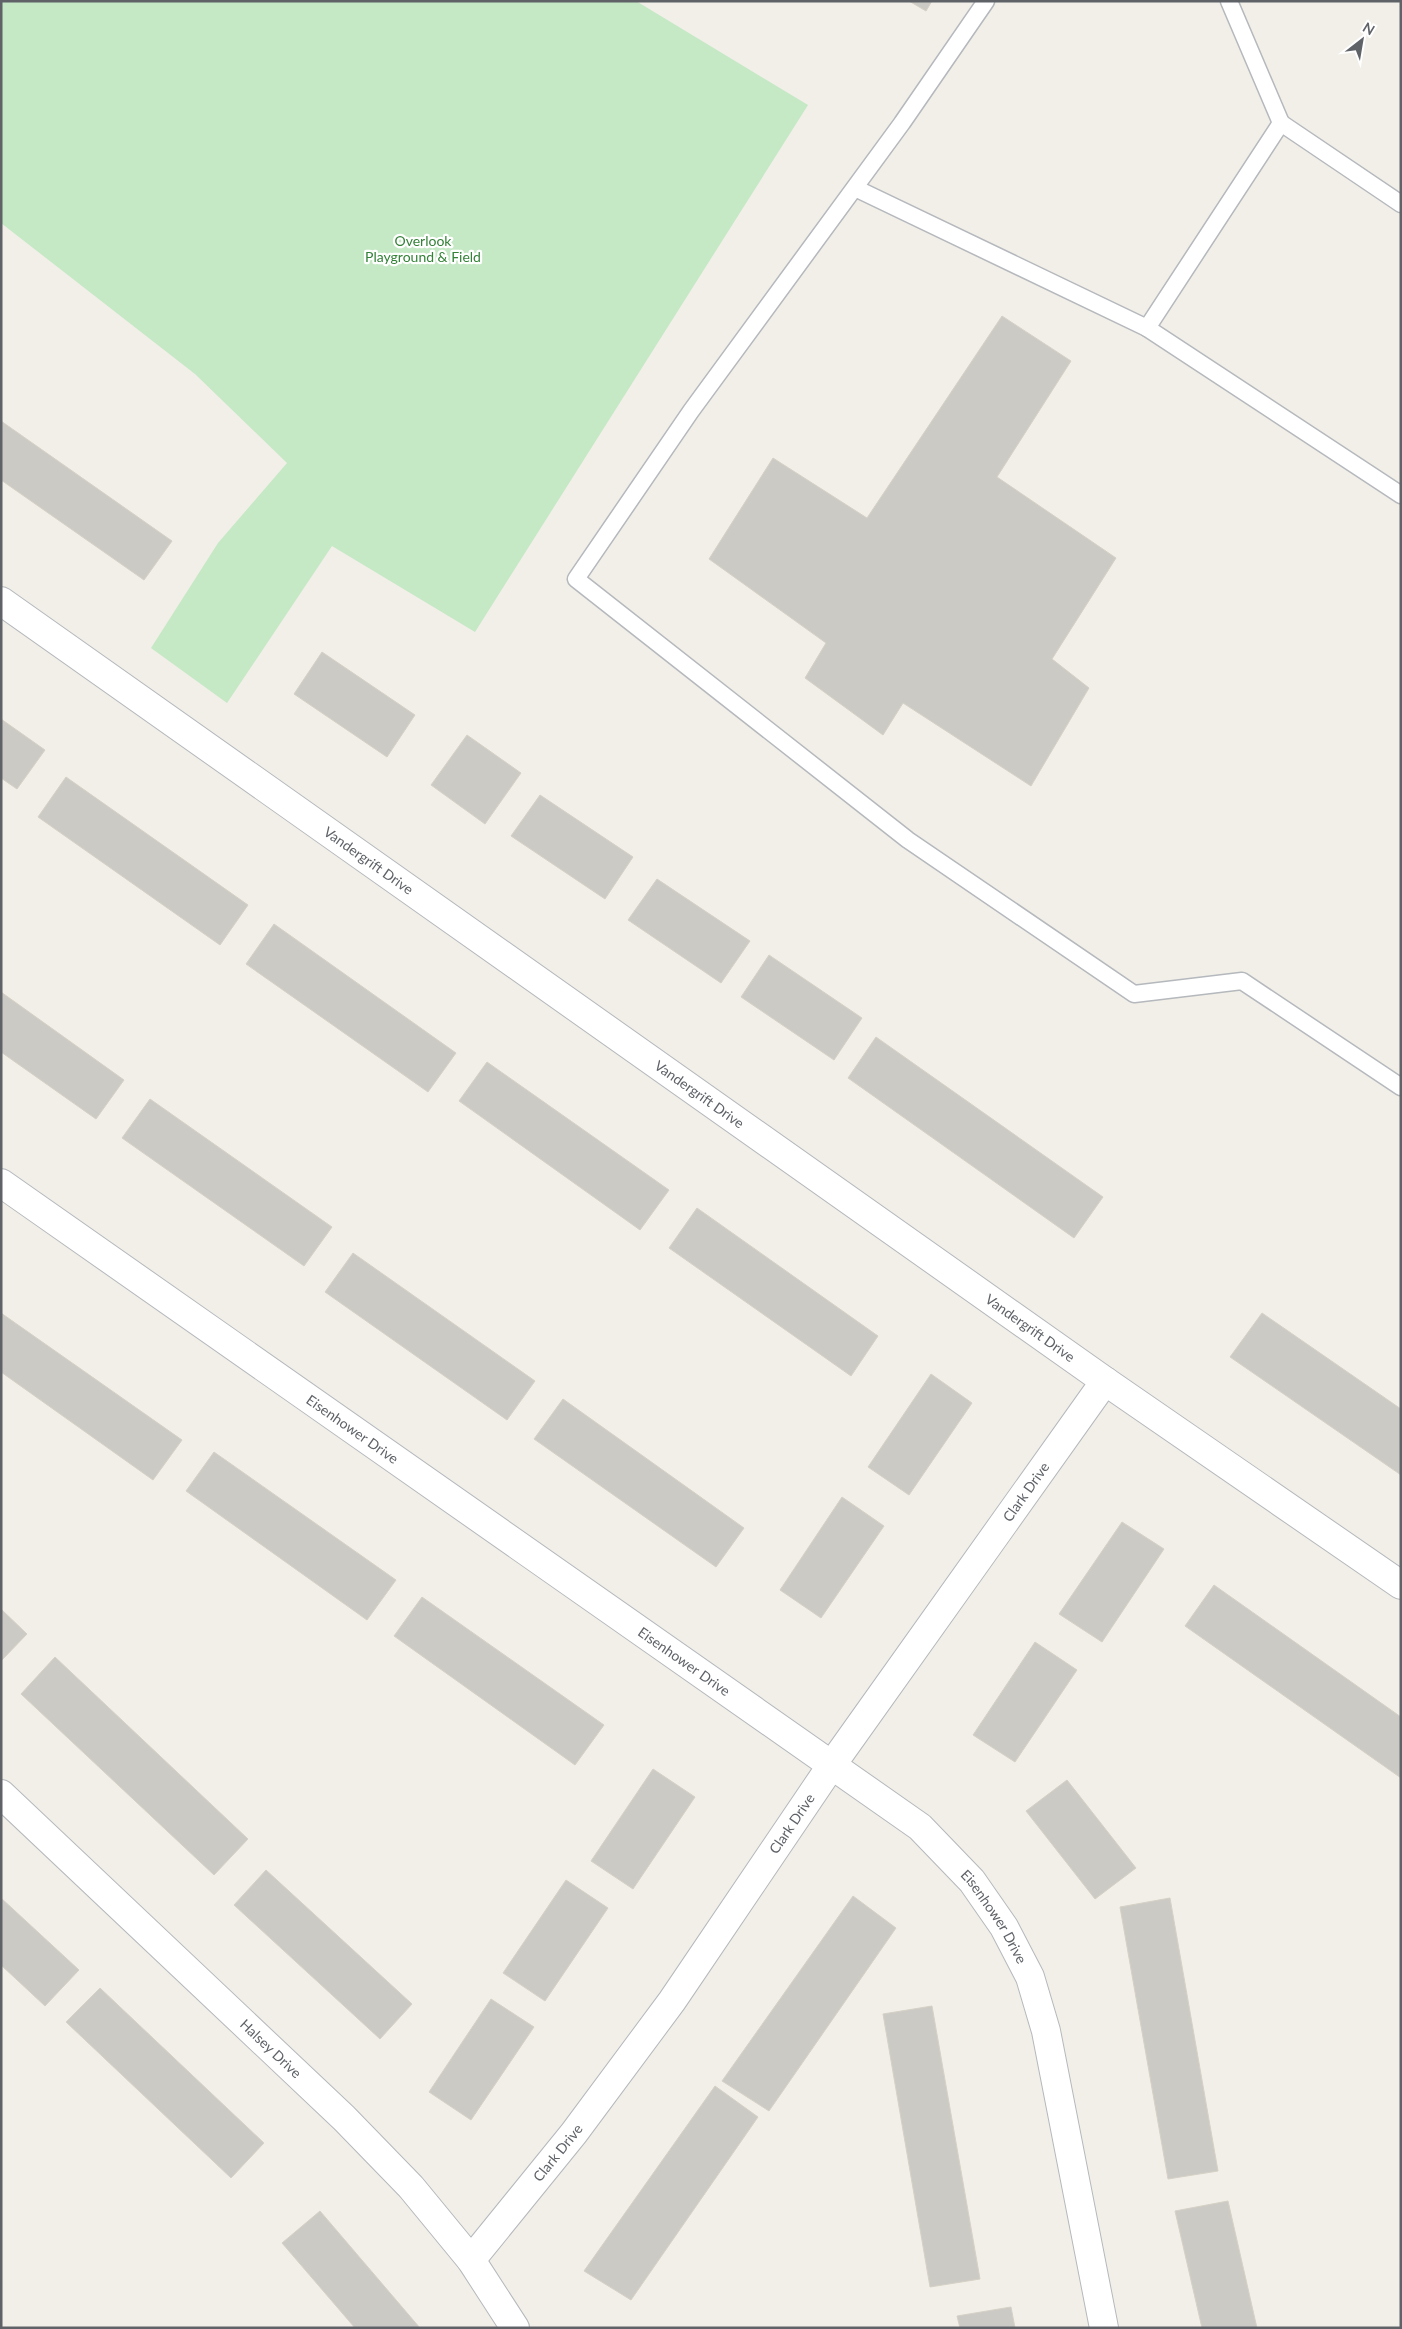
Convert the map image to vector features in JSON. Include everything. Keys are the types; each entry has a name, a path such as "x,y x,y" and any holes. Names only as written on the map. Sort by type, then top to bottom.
{"street":[{"name":"Vandergrift Drive","path":"1,601 1106,1381 1401,1585"},
{"name":"Eisenhower Drive","path":"1,1183 220,1334 920,1828 972,1881 1004,1927 1030,1977 1046,2031 1104,2328"},
{"name":"Clark Drive","path":"470,2260 574,2133 672,2001 831,1766 1106,1381"},
{"name":"Halsey Drive","path":"1,1794 344,2118 411,2187 470,2260 515,2328"}],"lane":[{"path":"986,1 902,123 691,411 576,579 908,840 1134,994 1242,981 1401,1087"},
{"path":"1229,1 1281,123 1401,204"},
{"path":"1147,328 1281,123"},
{"path":"855,188 1147,328 1401,495"}],"green space":[{"name":"Overlook Playground & Field","path":"1,1 636,1 808,105 475,632 332,546 227,703 151,648 218,543 287,463 195,374 1,223"}],"building":[{"path":"909,1 932,1 926,11"},
{"path":"1002,316 1071,361 997,477 1116,558 1052,659 1089,688 1031,786 903,703 883,735 805,678 826,643 709,559 773,458 867,518"},
{"path":"1,421 172,541 144,580 1,480"},
{"path":"322,652 415,715 387,757 294,694"},
{"path":"1,719 45,750 17,789 1,778"},
{"path":"467,735 521,773 485,824 431,785"},
{"path":"66,777 248,905 220,945 38,817"},
{"path":"540,795 633,857 605,899 511,836"},
{"path":"657,879 750,941 721,983 628,920"},
{"path":"274,924 456,1053 428,1092 246,964"},
{"path":"769,955 862,1018 834,1060 741,997"},
{"path":"1,992 124,1080 96,1119 1,1052"},
{"path":"876,1037 1103,1197 1074,1238 848,1078"},
{"path":"487,1062 669,1190 640,1230 459,1101"},
{"path":"150,1099 332,1227 304,1266 122,1138"},
{"path":"697,1208 878,1336 851,1376 669,1248"},
{"path":"353,1253 535,1381 507,1420 325,1292"},
{"path":"1,1313 182,1440 153,1480 1,1372"},
{"path":"1262,1313 1401,1409 1401,1475 1230,1357"},
{"path":"931,1374 972,1403 909,1495 868,1467"},
{"path":"563,1399 744,1528 716,1567 534,1439"},
{"path":"214,1452 396,1580 367,1620 186,1491"},
{"path":"842,1497 884,1526 821,1618 780,1590"},
{"path":"1122,1522 1164,1549 1102,1642 1059,1614"},
{"path":"1214,1585 1401,1717 1401,1778 1185,1626"},
{"path":"422,1597 604,1725 575,1765 394,1636"},
{"path":"1,1609 27,1634 1,1661"},
{"path":"1035,1642 1077,1670 1015,1762 973,1735"},
{"path":"55,1657 248,1839 214,1875 21,1694"},
{"path":"653,1769 695,1797 633,1889 591,1861"},
{"path":"1067,1780 1136,1868 1095,1899 1026,1811"},
{"path":"266,1870 412,2004 380,2039 234,1905"},
{"path":"566,1880 608,1908 545,2001 503,1973"},
{"path":"853,1896 896,1928 769,2111 722,2081"},
{"path":"1,1898 79,1970 45,2006 1,1965"},
{"path":"1170,1898 1218,2171 1168,2179 1120,1907"},
{"path":"100,1988 264,2143 231,2178 66,2022"},
{"path":"491,1999 534,2027 471,2120 429,2092"},
{"path":"932,2006 980,2279 930,2287 883,2014"},
{"path":"715,2086 758,2117 631,2300 584,2271"},
{"path":"1228,2201 1257,2328 1202,2328 1175,2211"},
{"path":"320,2211 420,2328 355,2328 282,2243"},
{"path":"1011,2307 1015,2328 960,2328 957,2316"}]}
